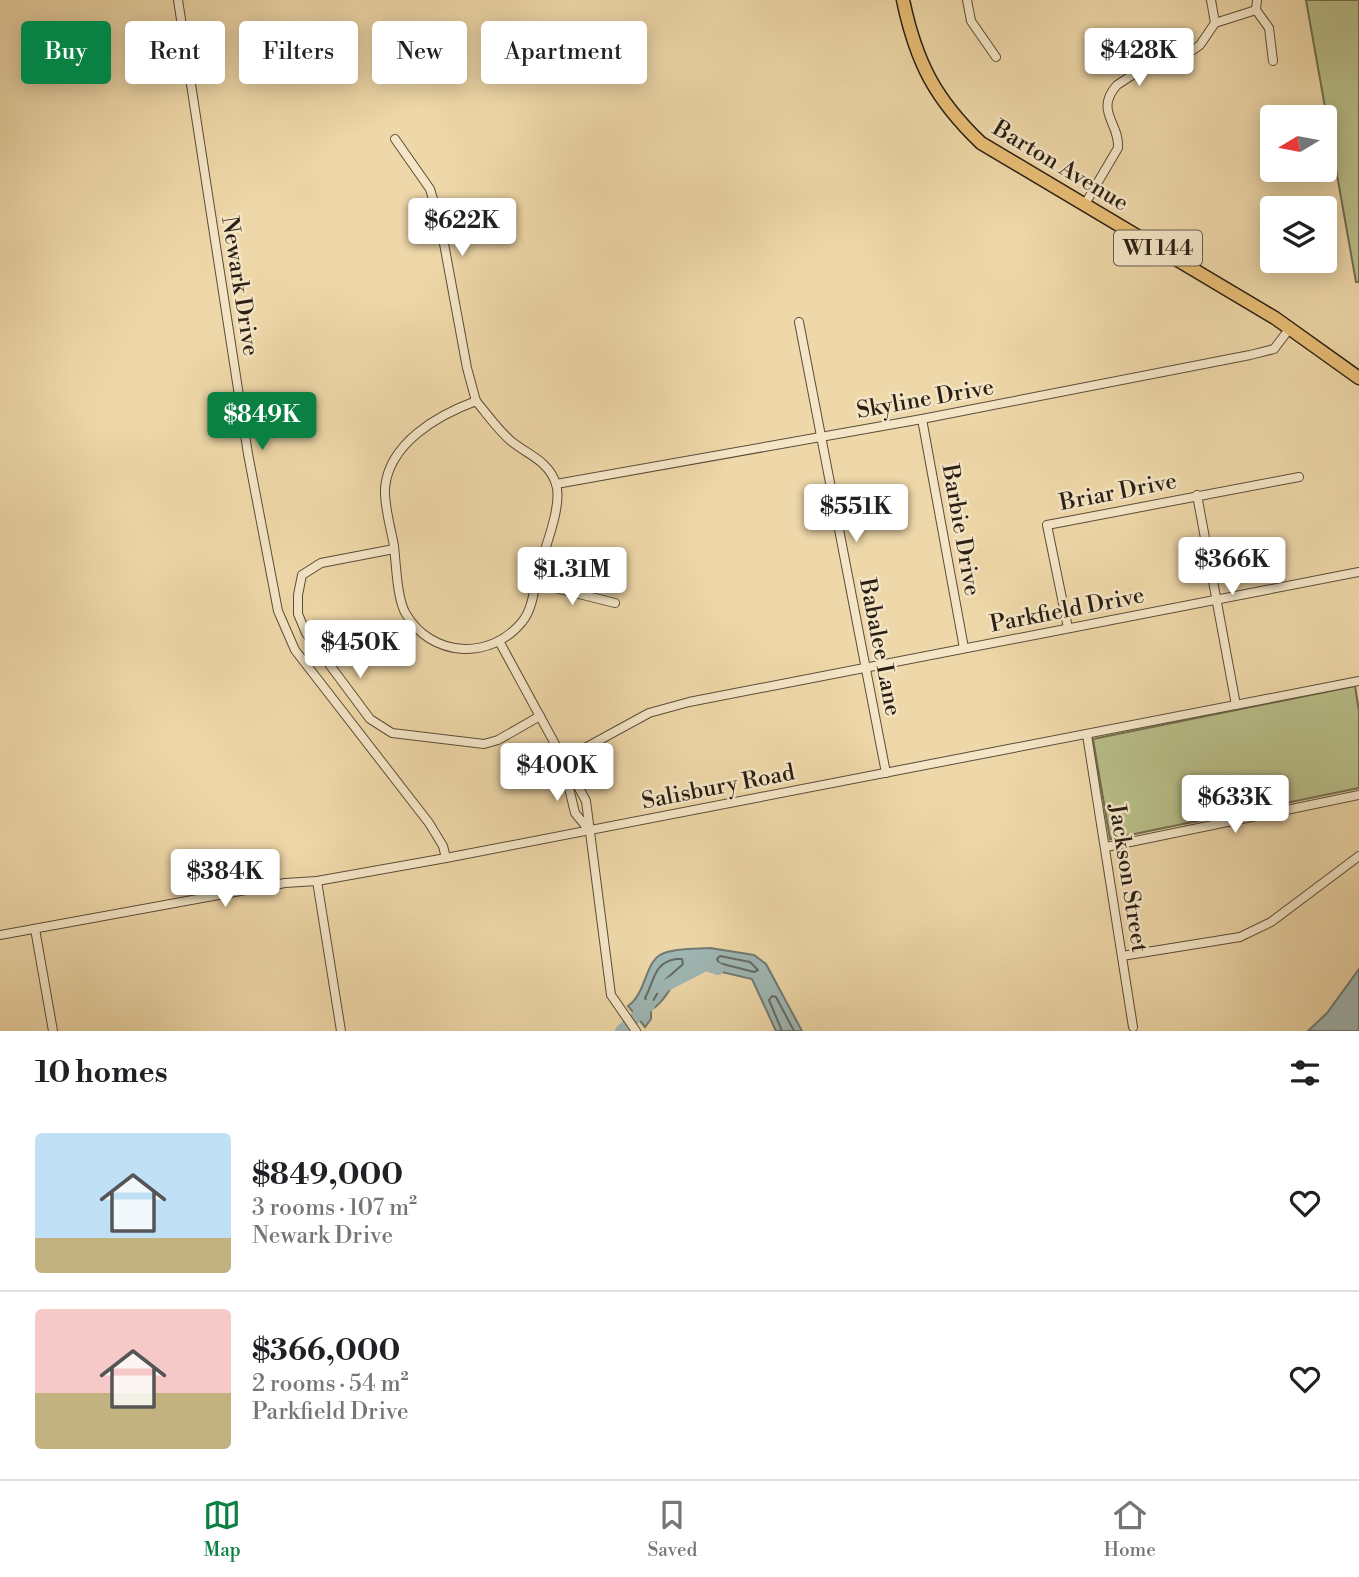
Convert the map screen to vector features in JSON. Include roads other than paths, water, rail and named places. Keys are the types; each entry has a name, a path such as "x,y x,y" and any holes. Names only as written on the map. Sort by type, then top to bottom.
{"main road":[{"name":"Barton Avenue","path":"903,0 917,56 933,88 957,119 981,143 1290,328 1359,378"}],"street":[{"name":"Newark Drive","path":"178,0 248,454 278,611 295,650 429,823 443,846 446,858"},
{"path":"967,0 971,21 996,57"},
{"path":"1211,0 1215,23"},
{"path":"1086,204 1118,148 1118,138 1106,106 1117,85 1165,54 1192,50 1200,45 1215,23 1256,5 1269,28 1273,61"},
{"path":"395,139 430,189 440,222 467,368 476,401 511,441 541,460 556,484 557,503 531,604 522,622 499,641 478,649 456,650 439,645 420,633 404,611 386,485 395,457 413,435 476,401"},
{"name":"Babalee Lane","path":"799,322 886,773"},
{"name":"Skyline Drive","path":"556,484 922,419 1250,355 1274,349 1290,328"},
{"name":"Barbie Drive","path":"922,419 964,648"},
{"name":"Briar Drive","path":"1068,628 1047,525 1299,477"},
{"path":"1197,495 1236,705"},
{"path":"394,549 321,564 302,575 298,595 298,614 306,633 370,719 392,733 484,744 498,740 540,716"},
{"name":"Parkfield Drive","path":"563,760 649,713 689,702 1359,572"},
{"path":"535,583 615,603"},
{"path":"499,641 586,801 611,995 636,1031"},
{"name":"Salisbury Road","path":"0,936 285,883 317,881 446,858 1359,681"},
{"name":"Jackson Street","path":"1087,735 1133,1027"},
{"path":"563,760 575,813 589,830"},
{"path":"1106,847 1359,795"},
{"path":"1122,956 1240,937 1271,922 1359,856"},
{"path":"317,881 341,1031"},
{"path":"35,929 53,1031"}],"water":[{"path":"710,948 754,955 766,964 802,1031 776,1031 752,979 696,966 681,976 651,1010 651,1019 645,1027 628,1006 638,994 655,959 671,951"},
{"path":"1359,969 1359,1031 1308,1031 1327,1013"}],"waterway":[{"path":"661,988 706,965 718,969"},
{"path":"621,1031 649,1005"}]}
